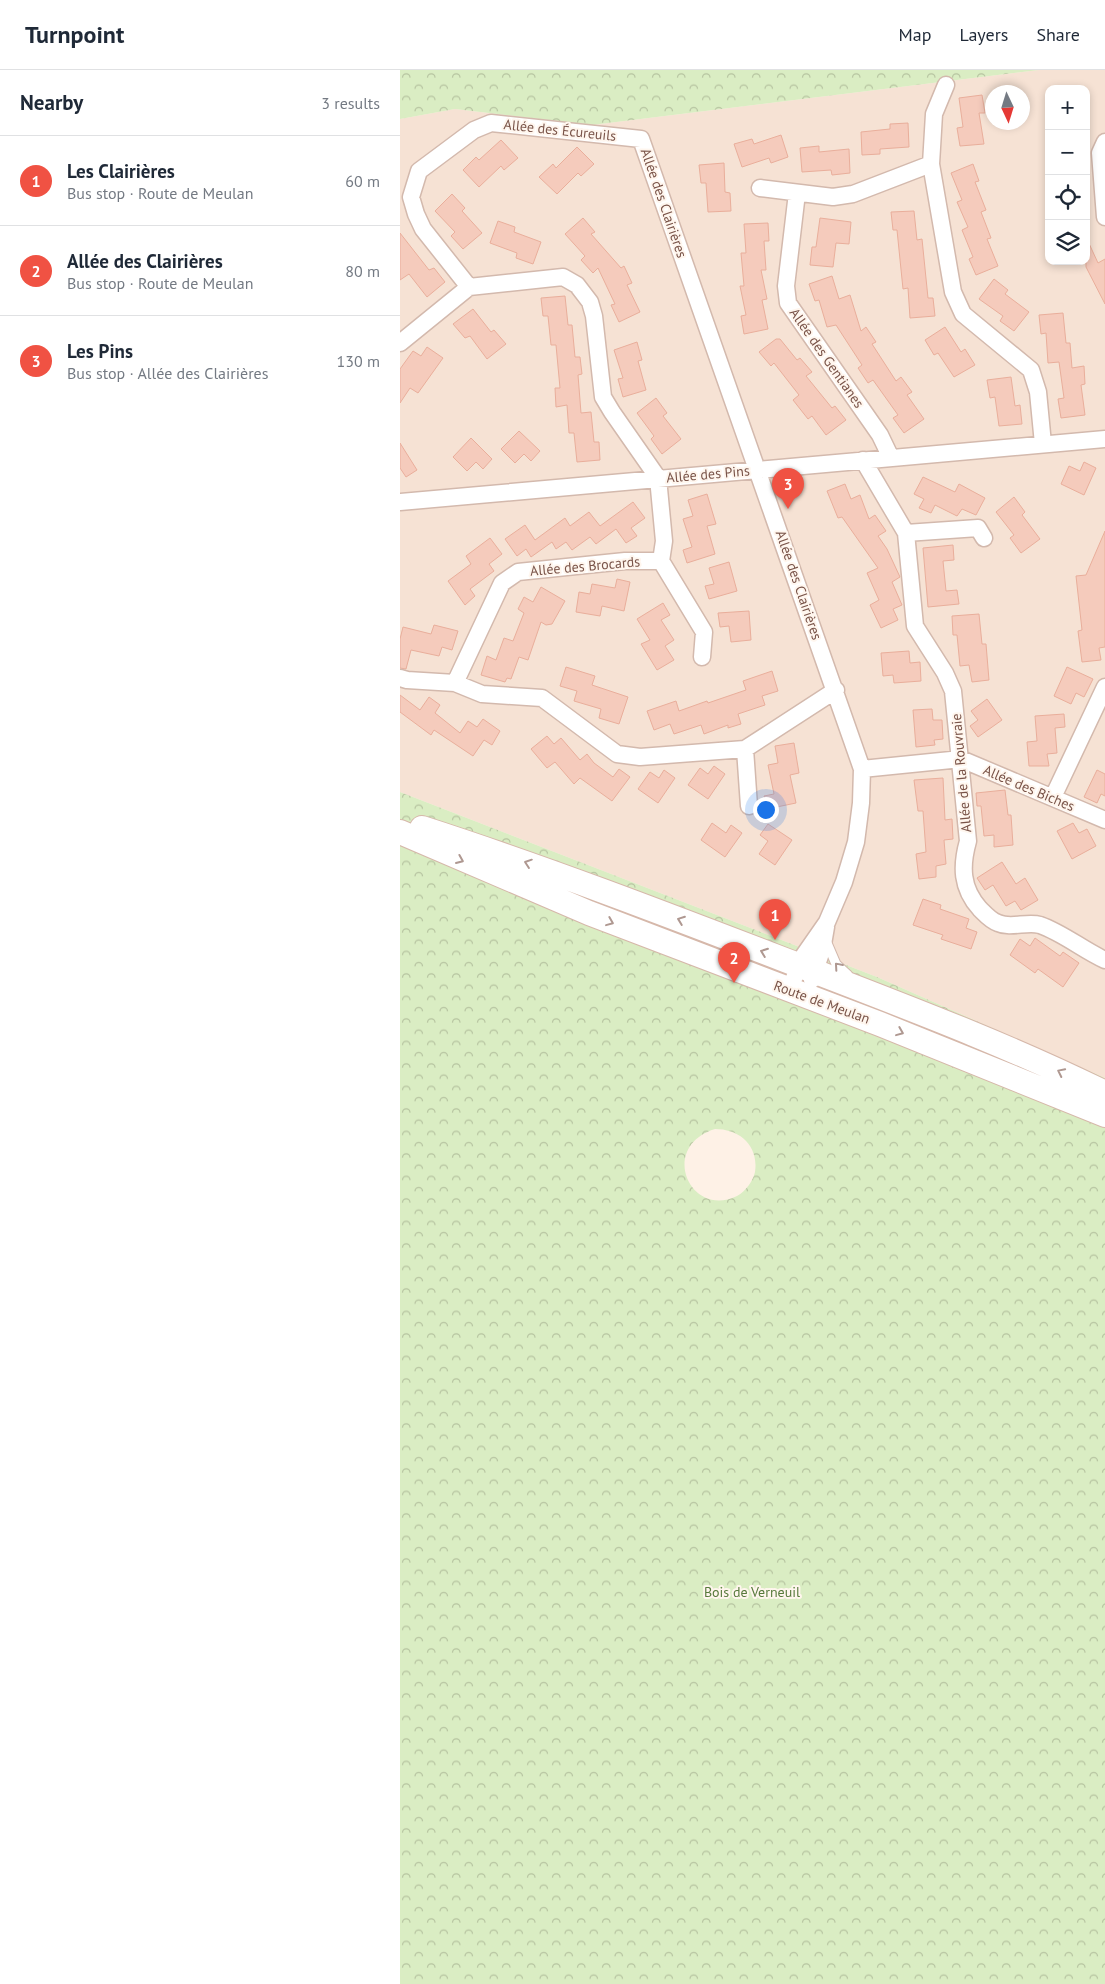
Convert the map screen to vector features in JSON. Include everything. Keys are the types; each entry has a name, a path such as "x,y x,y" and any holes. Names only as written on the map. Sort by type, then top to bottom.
{"main road":[{"name":"Route de Meulan","path":"400,822 552,871 807,969 1043,1063 1105,1093"},
{"name":"Route de Meulan","path":"400,832 580,910 889,1028 1105,1115"}],"street":[{"path":"946,85 934,114 930,164 953,292 963,314 1031,370 1038,392 1043,444"},
{"name":"Allée des Écureuils","path":"469,287 423,229 416,214 411,197 419,171 427,164 474,130 491,123 641,139"},
{"name":"Allée des Clairières","path":"641,139 836,690 862,769 861,803 856,842 844,882 797,993"},
{"path":"1105,142 1100,153 1105,216"},
{"path":"760,188 833,197 853,194 930,164"},
{"name":"Allée des Gentianes","path":"797,192 786,286 788,303 880,435 892,458"},
{"path":"400,343 469,287 563,277 577,285 590,302 594,316 603,397 658,478 664,541 661,560 704,632 702,657"},
{"name":"Allée des Pins","path":"400,502 1105,439"},
{"name":"Allée de la Rouvraie","path":"863,460 906,533 915,626 945,673 953,691 968,840 962,873 966,889 975,904 998,924 1038,924 1105,960"},
{"path":"906,533 978,528 984,538"},
{"name":"Allée des Brocards","path":"455,683 502,584 518,572 625,560 661,560"},
{"path":"400,678 455,683 482,694 542,698 617,754 640,757 745,749 836,690"},
{"path":"1053,797 1105,687"},
{"path":"745,749 748,806"},
{"name":"Allée des Biches","path":"862,769 960,759 1105,820"}],"lane":[{"path":"826,928 830,953 840,969 909,1009"}],"shaded area":[{"path":"1039,70 1105,70 1105,1078 877,977 400,792 400,119 455,109 592,125"}],"green space":[{"path":"400,70 1039,70 592,125 455,109 400,119"},
{"name":"Bois de Verneuil","path":"400,792 877,977 1105,1078 1105,1984 400,1984","holes":["715,1129 739,1135 746,1140 754,1154 755,1172 746,1189 737,1196 720,1200 706,1198 694,1190 687,1178 685,1164 688,1150 698,1138"]}],"building":[{"path":"982,95 985,113 979,113 984,144 960,146 957,128 963,127 959,98"},
{"path":"908,123 909,147 880,149 880,154 862,155 861,132 890,129 890,124"},
{"path":"781,135 788,157 771,163 769,158 742,167 734,144 752,139 754,144"},
{"path":"501,140 518,158 504,170 501,166 479,187 463,170 476,157 479,160"},
{"path":"819,146 819,152 849,149 850,173 832,175 831,170 802,172 800,148"},
{"path":"577,147 594,164 581,176 578,173 557,194 539,177 553,164 556,168"},
{"path":"724,163 725,192 730,193 731,211 708,212 706,183 701,183 699,165"},
{"path":"973,164 979,181 975,182 986,210 981,212 991,238 987,239 998,266 976,275 969,259 973,257 962,230 968,227 957,202 962,200 951,173"},
{"path":"452,194 465,208 462,211 482,233 463,249 451,236 455,232 435,211"},
{"path":"914,211 917,240 922,239 928,298 933,298 935,316 910,318 908,288 903,289 897,230 893,230 891,212"},
{"path":"583,218 595,232 591,234 621,268 624,266 632,283 627,285 640,312 619,322 611,305 615,304 598,268 593,273 581,260 585,256 565,234"},
{"path":"820,218 851,222 849,244 836,243 833,267 810,265 812,247 816,247"},
{"path":"498,221 515,227 514,232 541,242 533,264 516,258 517,253 490,243"},
{"path":"768,223 769,241 764,241 766,270 761,270 767,299 762,300 768,329 744,334 741,316 746,315 740,286 744,286 741,253 746,253 744,224"},
{"path":"400,233 429,270 434,268 445,282 427,297 409,274 400,280"},
{"path":"1090,246 1098,263 1105,259 1105,304 1086,265 1090,265"},
{"path":"832,276 839,299 850,295 861,331 866,327 876,342 872,344 896,381 901,377 912,392 907,395 924,419 904,433 893,418 898,415 873,380 868,383 858,368 862,365 836,325 827,327 819,300 815,301 809,284"},
{"path":"994,279 1008,290 1005,294 1029,312 1014,331 1000,321 1003,316 979,299"},
{"path":"565,296 568,325 572,325 575,357 580,357 582,374 578,375 581,413 591,412 594,442 599,442 600,460 577,462 574,433 569,433 567,405 556,407 555,388 560,388 556,345 551,345 548,316 543,316 541,298"},
{"path":"473,309 491,332 494,330 506,344 487,359 470,336 465,338 453,324"},
{"path":"1063,313 1066,343 1070,343 1072,368 1084,366 1085,384 1081,385 1085,415 1061,418 1058,399 1064,398 1059,362 1048,363 1046,333 1041,334 1039,315"},
{"path":"945,327 961,352 965,349 975,365 954,377 938,353 934,355 925,340"},
{"path":"776,339 780,339 797,360 800,358 812,372 806,376 832,408 835,406 846,420 826,435 812,416 808,419 793,400 799,395 774,363 771,366 759,352"},
{"path":"637,342 642,360 638,361 646,390 623,397 618,379 623,378 614,350"},
{"path":"427,347 443,358 418,393 410,388 400,403 400,369 413,351 421,356"},
{"path":"1011,377 1015,406 1020,405 1022,424 999,426 995,397 990,398 987,380"},
{"path":"656,398 667,413 663,416 681,439 662,454 651,439 654,436 637,413"},
{"path":"519,431 540,451 531,461 524,454 515,463 501,449"},
{"path":"471,438 492,459 483,469 476,462 467,471 453,457"},
{"path":"400,443 417,470 406,477 400,468"},
{"path":"1084,462 1096,468 1084,495 1061,484 1069,466 1080,471"},
{"path":"923,477 955,492 959,484 985,498 976,515 962,509 957,516 935,505 931,513 919,508 924,499 914,494"},
{"path":"845,484 851,499 860,495 869,519 875,515 886,531 878,536 887,549 900,577 892,582 902,605 893,609 898,620 881,628 870,605 879,600 867,573 878,568 842,517 838,518 827,491"},
{"path":"707,494 716,524 707,526 715,554 687,563 683,550 692,547 683,519 693,516 688,500"},
{"path":"1014,497 1025,512 1022,515 1040,539 1021,553 1010,538 1014,535 996,512"},
{"path":"633,502 645,518 631,528 637,536 626,543 616,529 596,544 590,537 572,550 566,542 556,549 552,542 531,557 526,549 517,556 505,539 525,525 535,540 565,518 570,526 589,512 600,526"},
{"path":"1105,531 1105,647 1099,648 1101,660 1082,662 1078,631 1082,630 1076,576 1086,575"},
{"path":"490,538 502,554 489,564 494,571 470,589 475,596 465,605 448,581 471,564 466,556"},
{"path":"953,545 954,560 943,561 946,591 957,590 959,604 928,607 923,548"},
{"path":"729,562 737,591 709,599 705,586 714,584 709,568"},
{"path":"617,579 630,582 624,611 602,606 600,616 576,612 579,592 590,594 592,584 615,588"},
{"path":"541,587 565,601 552,624 546,625 541,622 528,660 519,657 511,679 507,678 505,682 481,675 487,656 496,660 504,638 513,641 524,613 518,609 524,597 533,602"},
{"path":"663,603 670,615 661,620 674,640 665,646 674,660 657,670 641,644 650,640 637,619"},
{"path":"749,611 751,640 731,642 729,626 720,627 718,613"},
{"path":"979,614 982,644 986,644 989,680 972,682 969,665 960,666 957,635 953,635 952,616"},
{"path":"434,625 458,631 452,650 442,647 439,656 411,650 406,669 400,668 400,639 403,627 431,634"},
{"path":"909,651 910,663 920,662 921,681 894,683 893,675 883,676 881,653"},
{"path":"566,667 595,676 592,685 628,697 619,724 599,718 601,709 574,701 577,691 560,686"},
{"path":"1067,667 1093,679 1084,697 1076,693 1071,704 1054,696"},
{"path":"772,671 778,691 762,696 765,705 738,714 741,724 728,728 728,725 704,734 701,725 674,734 670,724 654,730 647,711 676,701 679,711 707,701 708,703 746,690 743,681"},
{"path":"400,695 420,710 429,697 440,705 435,713 460,733 468,721 477,727 483,719 500,731 492,745 484,740 473,756 434,730 431,735 400,712"},
{"path":"987,699 1002,720 978,737 970,726 978,720 971,711"},
{"path":"932,709 933,720 942,720 943,739 934,740 935,745 916,747 913,710"},
{"path":"1064,714 1065,727 1055,728 1057,753 1047,754 1049,766 1029,766 1027,742 1037,741 1035,716"},
{"path":"547,736 554,744 561,738 580,760 587,754 594,763 613,777 619,769 630,777 612,801 580,778 574,784 555,762 547,768 531,749"},
{"path":"794,743 799,773 790,775 796,803 767,809 764,796 774,794 768,765 778,763 775,746"},
{"path":"714,766 725,774 708,799 688,785 700,768 708,774"},
{"path":"664,770 675,778 658,803 638,789 650,772 659,778"},
{"path":"1097,770 1105,774 1105,796 1101,794 1097,803 1084,797"},
{"path":"943,778 945,820 952,819 953,839 944,840 946,864 936,866 936,877 919,879 916,854 926,852 923,811 918,811 914,780"},
{"path":"1005,790 1008,815 1011,815 1013,845 994,847 994,835 984,836 981,806 977,806 976,793"},
{"path":"712,823 726,833 731,825 742,833 725,857 701,840"},
{"path":"1073,823 1079,833 1087,829 1096,846 1072,859 1057,831"},
{"path":"768,824 792,840 775,865 759,854 768,841 760,835"},
{"path":"1002,862 1016,884 1025,878 1038,900 1021,910 1015,901 1006,906 993,885 985,890 977,878"},
{"path":"923,899 941,905 940,909 969,919 966,928 977,932 971,949 941,939 943,935 913,925"},
{"path":"1035,938 1060,956 1063,952 1079,963 1063,987 1038,969 1035,973 1010,955 1020,939 1030,946"}],"place":[{"name":"Les Pins","path":"788,509"},
{"name":"Les Clairières","path":"775,940"},
{"name":"Allée des Clairières","path":"734,983"}]}
